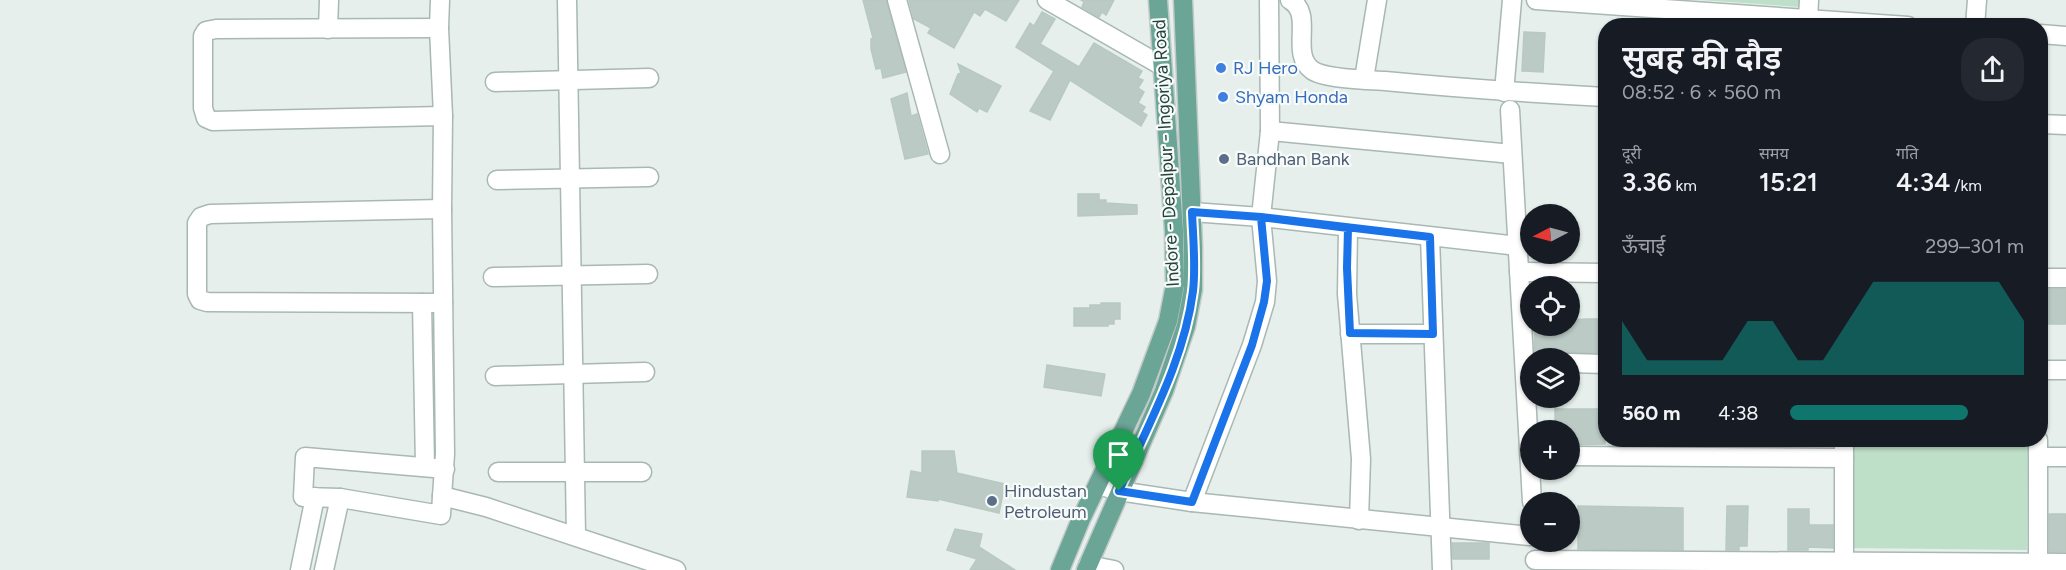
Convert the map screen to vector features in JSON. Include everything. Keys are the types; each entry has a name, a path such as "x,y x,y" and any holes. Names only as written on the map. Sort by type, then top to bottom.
{"main road":[{"name":"Indore - Depalpur - Ingoriya Road","path":"1060,570 1141,393 1168,321 1175,285 1158,0"},
{"name":"Indore - Depalpur - Ingoriya Road","path":"1087,568 1164,391 1186,326 1193,290 1183,0"}],"street":[{"path":"328,28 329,0"},
{"path":"440,0 445,469 441,515 340,498 303,497 305,457 445,469"},
{"path":"567,0 576,536"},
{"path":"897,0 940,154"},
{"path":"1047,0 1162,66"},
{"path":"1192,502 1252,345 1264,302 1267,281 1261,217 1270,131 1269,0"},
{"path":"1290,0 1298,6 1302,16 1302,48 1306,64 1314,72 1504,92 1598,97"},
{"path":"1364,79 1377,0"},
{"path":"1504,92 1512,0"},
{"path":"1536,0 1680,5 1736,18"},
{"path":"1808,18 1809,0"},
{"path":"1976,18 1977,0"},
{"path":"439,28 216,29 206,31 203,36 203,108 206,118 213,121 443,116"},
{"path":"2048,35 2066,36"},
{"path":"495,82 649,78"},
{"path":"1510,110 1531,492"},
{"path":"2048,124 2066,125"},
{"path":"1270,131 1512,153"},
{"path":"497,180 649,177"},
{"path":"442,209 210,214 201,217 197,223 197,294 201,300 207,302 443,303"},
{"path":"1192,212 1261,217 1518,246"},
{"path":"1348,228 1347,277 1350,333 1361,459 1359,520"},
{"path":"1430,237 1442,570"},
{"path":"1519,272 1598,273"},
{"path":"493,277 648,274"},
{"path":"2048,278 2066,278"},
{"path":"422,303 425,467"},
{"path":"1350,333 1433,334"},
{"path":"1580,363 1598,364"},
{"path":"2048,370 2066,370"},
{"path":"495,376 645,372"},
{"path":"2038,566 2038,448 2066,457"},
{"path":"1580,456 1844,449 1844,563"},
{"path":"498,472 642,472"},
{"path":"1098,485 1119,491 1192,502 1520,535"},
{"path":"442,496 486,507 676,570"},
{"path":"300,570 315,497"},
{"path":"324,570 340,498"},
{"path":"1535,565 1844,563 2038,566 2066,563"},
{"path":"1087,568 1114,570"}],"green space":[{"path":"1700,0 1801,0 1800,7"},
{"path":"1854,447 2028,447 2027,550 1853,548"}],"building":[{"path":"863,0 886,0 906,72 883,78 881,68 876,69 871,49 873,38"},
{"path":"909,0 1019,0 1006,21 985,9 980,16 974,12 954,48 928,33 931,28 914,19"},
{"path":"1081,0 1114,0 1106,15 1102,12 1099,17 1082,7 1084,2"},
{"path":"1042,12 1055,19 1040,44 1079,67 1094,43 1142,71 1138,78 1143,80 1138,88 1144,92 1138,103 1145,107 1142,112 1147,115 1141,126 1070,80 1050,120 1030,111 1054,71 1016,47 1030,23 1034,26"},
{"path":"1524,32 1545,33 1543,72 1522,71"},
{"path":"958,64 1001,86 987,112 979,108 977,112 950,94 958,74 961,73"},
{"path":"907,93 911,116 917,114 928,154 905,159 891,99"},
{"path":"1078,194 1099,194 1099,200 1106,200 1106,203 1137,205 1137,214 1078,216"},
{"path":"2048,289 2066,289 2066,324 2048,324"},
{"path":"1101,303 1120,303 1120,319 1114,319 1114,324 1108,324 1108,326 1074,326 1074,308 1090,308 1090,305 1101,305"},
{"path":"1580,319 1598,319 1598,353 1580,352 1580,348 1535,348 1534,336 1580,336"},
{"path":"1047,365 1105,374 1101,396 1044,387"},
{"path":"1555,409 1598,409 1598,444 1580,445 1580,420 1555,420"},
{"path":"922,451 954,451 957,473 1005,484 999,513 938,499 938,501 907,497 911,471 922,473"},
{"path":"1580,506 1683,508 1683,550 1580,549"},
{"path":"1727,506 1748,506 1747,546 1739,546 1739,550 1726,550"},
{"path":"1788,509 1809,509 1809,525 1833,525 1833,548 1808,547 1808,550 1788,550"},
{"path":"2049,514 2066,514 2066,552 2049,552"},
{"path":"955,529 982,534 979,547 1015,570 970,570 977,559 947,550"},
{"path":"1452,543 1489,543 1489,559 1453,559"}],"place":[{"name":"RJ Hero","path":"1221,68"},
{"name":"Shyam Honda","path":"1223,97"},
{"name":"Bandhan Bank","path":"1224,159"},
{"name":"Hindustan Petroleum","path":"992,501"}],"route":[{"path":"1119,491 1164,391 1186,326 1193,290 1192,212 1261,217 1348,228 1347,294 1350,333 1433,334 1430,237 1261,217 1267,281 1259,324 1192,502 1119,491"}]}
